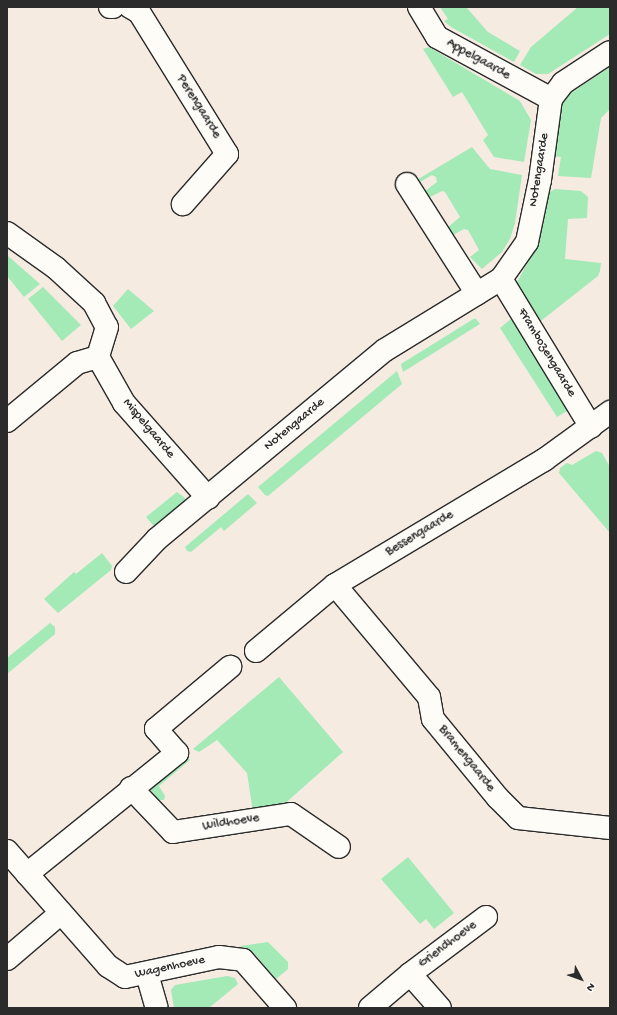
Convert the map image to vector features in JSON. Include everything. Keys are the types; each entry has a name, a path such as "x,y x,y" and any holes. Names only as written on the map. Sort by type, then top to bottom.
{"street":[{"name":"Perengaarde","path":"130,7 139,12 227,154 183,204"},
{"name":"Appelgaarde","path":"419,7 437,37 551,99"},
{"path":"551,99 563,84 610,52"},
{"name":"Notengaarde","path":"126,572 157,539 385,350 501,279 527,242 540,180 551,99"},
{"path":"407,184 477,294"},
{"path":"7,233 56,268 94,303 107,327 98,357 78,363 7,421"},
{"name":"Frambozengaarde","path":"501,279 592,427"},
{"name":"Mispelgaarde","path":"98,357 124,404 208,498"},
{"name":"Bessengaarde","path":"256,650 335,585 544,460 592,427 610,412"},
{"name":"Bramengaarde","path":"335,585 429,697 433,719 498,798 518,818 610,828"},
{"path":"27,874 131,788 177,753 156,729 230,667"},
{"name":"Wildhoeve","path":"131,788 173,832 291,814 339,847"},
{"name":"Wagenhoeve","path":"7,851 108,966 125,977 147,974 220,957 243,960 285,1008"},
{"path":"7,959 61,913"},
{"name":"Griendhoeve","path":"370,1008 410,974 486,916"},
{"path":"147,974 157,1008"},
{"name":"Griendhoeve","path":"410,974 440,1008"}],"green space":[{"path":"440,7 466,7 488,32 520,51 514,62 451,27 444,21 448,19"},
{"path":"578,7 610,7 610,34 548,74 536,74 520,65 531,47"},
{"path":"429,47 520,101 531,120 524,162 494,157 483,140 488,135 462,92 453,97 423,49"},
{"path":"610,67 610,109 601,118 591,178 558,176 561,157 554,156 562,105 571,93"},
{"path":"472,147 490,169 522,175 515,223 510,239 502,252 482,269 470,257 479,250 468,230 464,229 453,235 447,228 460,217 445,192 442,191 430,197 425,191 437,182 436,177 432,175 420,182 415,181"},
{"path":"555,189 581,191 588,197 587,218 568,219 565,259 601,263 600,271 598,276 537,324 516,284 537,245 549,192"},
{"path":"8,256 40,284 24,297 7,276"},
{"path":"43,287 81,325 62,341 28,299"},
{"path":"128,289 154,311 131,329 113,306"},
{"path":"475,318 480,324 403,372 401,364"},
{"path":"512,318 569,410 557,417 500,328"},
{"path":"397,371 402,384 268,496 265,495 258,487"},
{"path":"596,451 602,453 610,467 610,533 559,473 560,468 567,463 572,465"},
{"path":"177,492 185,498 184,502 158,525 153,525 146,517"},
{"path":"248,494 257,503 224,531 221,527 191,552 187,551 185,547"},
{"path":"102,553 112,566 111,570 58,613 44,599 74,572 76,574"},
{"path":"50,623 55,627 55,634 7,674 7,658"},
{"path":"279,677 343,752 281,807 253,812 247,773 217,740 199,752 193,749"},
{"path":"186,754 190,760 159,786 165,796 164,800 159,800 149,788"},
{"path":"408,857 454,913 434,929 426,919 420,924 381,879"},
{"path":"268,942 288,962 288,969 276,979 253,952 240,946"},
{"path":"227,976 235,978 238,984 209,1008 174,1008 171,990 175,985"}]}
